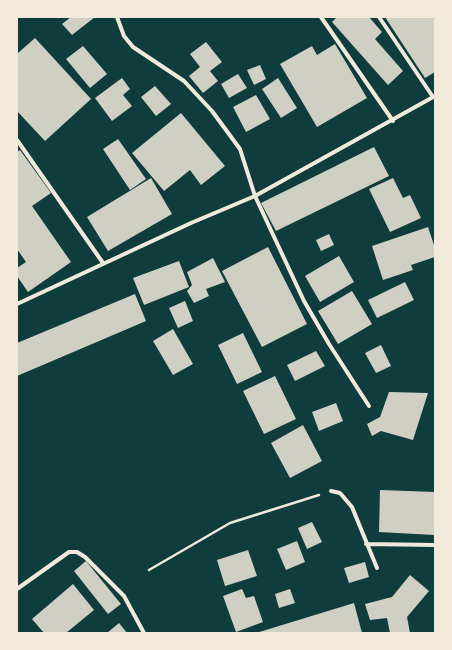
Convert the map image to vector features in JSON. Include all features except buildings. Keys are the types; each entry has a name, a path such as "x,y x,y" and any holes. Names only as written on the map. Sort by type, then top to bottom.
{"street":[{"path":"117,17 124,36 133,47 184,81 212,111 240,149 255,196 314,319 369,406"},
{"path":"321,17 394,121"},
{"path":"17,304 103,263 255,196 394,121 434,97 380,17"},
{"path":"17,140 103,263"},
{"path":"331,491 340,493 352,507 377,568"},
{"path":"366,544 435,545"},
{"path":"17,590 69,552 77,552 85,557 124,596 144,633"}],"path":[{"path":"149,570 230,524 331,491"}]}
